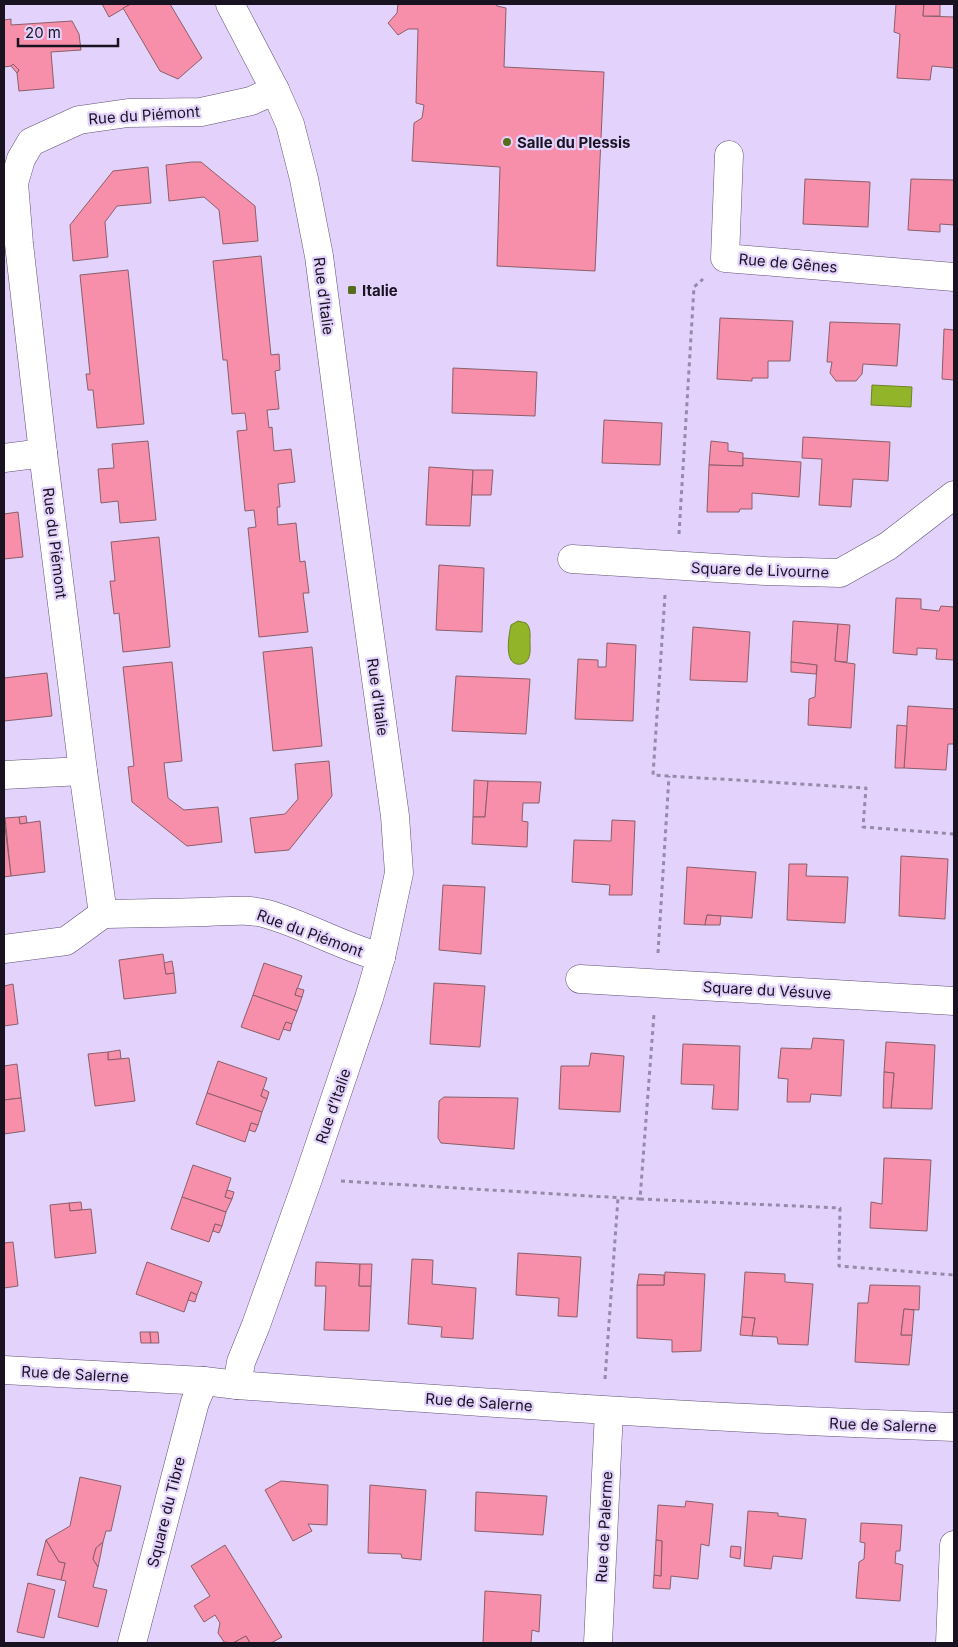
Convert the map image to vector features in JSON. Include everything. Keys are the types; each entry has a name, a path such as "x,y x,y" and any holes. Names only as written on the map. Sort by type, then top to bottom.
{"street":[{"name":"Rue d’Italie","path":"230,4 275,90 290,124 304,179 319,256 395,816 399,873 381,958 369,998 308,1179 241,1362 237,1385"},
{"name":"Rue du Piémont","path":"275,90 251,101 201,112 128,113 78,120 31,142 12,160 19,244 43,453 103,914 238,910 266,914 381,958"},
{"name":"Rue de Gênes","path":"729,154 725,258 954,277"},
{"path":"4,458 43,453"},
{"name":"Square de Livourne","path":"572,559 766,571 840,572 888,546 954,494"},
{"path":"4,775 83,771"},
{"path":"4,949 66,940 103,914"},
{"name":"Square du Vésuve","path":"580,979 954,1001"},
{"name":"Rue de Salerne","path":"4,1370 204,1381 237,1385 606,1411 833,1423 954,1427"},
{"name":"Square du Tibre","path":"132,1643 195,1402 204,1381"},
{"name":"Rue de Palerme","path":"598,1643 606,1411"},
{"path":"950,1643 954,1545"}],"path":[{"path":"725,258 694,287 679,540 667,566 653,776 866,788 863,828 954,834"},
{"path":"640,1199 669,776"},
{"path":"308,1179 618,1198 840,1208 839,1266 954,1275"},
{"path":"606,1411 618,1198"}],"shaded area":[{"path":"872,385 912,387 911,407 871,405"},
{"path":"518,621 526,623 529,627 530,651 529,658 525,663 515,664 509,657 508,648 511,625"}],"building":[{"path":"102,4 131,4 109,17"},
{"path":"131,4 170,4 202,58 178,79 160,71 123,8"},
{"name":"Salle du Plessis","path":"398,4 496,4 506,8 504,67 604,72 595,271 497,266 500,167 412,161 414,123 422,118 424,105 416,103 418,29 408,29 398,35 388,23 397,13"},
{"path":"896,4 924,4 923,16 954,17 954,68 932,66 930,80 897,78 900,34 894,32"},
{"path":"924,4 940,4 940,16 923,16"},
{"path":"11,19 11,25 72,21 79,34 81,50 51,52 54,88 19,91 17,73 19,70 13,64 4,67 4,20"},
{"path":"13,64 19,70 17,73 11,66"},
{"path":"201,162 255,206 258,241 223,244 219,210 204,197 169,201 166,165"},
{"path":"148,167 151,203 117,206 105,222 108,257 73,261 70,225 113,171"},
{"path":"805,179 870,182 868,227 803,224"},
{"path":"911,179 954,180 954,225 940,224 940,232 908,230"},
{"path":"261,256 271,355 279,354 280,370 275,371 279,409 267,410 269,428 272,427 274,451 291,449 295,482 278,484 280,507 277,507 278,525 296,523 300,562 305,561 309,593 303,593 308,632 259,637 248,528 256,527 254,510 245,511 237,431 247,430 245,413 232,414 227,360 223,360 213,261"},
{"path":"128,270 144,424 97,428 93,390 88,390 86,374 90,374 80,275"},
{"path":"720,318 793,321 790,361 768,361 768,378 752,378 752,381 717,379"},
{"path":"830,322 900,324 897,366 863,364 862,374 856,381 836,381 830,373 832,362 827,362"},
{"path":"944,329 954,330 954,380 942,379"},
{"path":"453,368 537,372 535,416 452,413"},
{"path":"604,420 662,423 660,465 602,463"},
{"path":"803,437 890,442 888,481 853,479 851,507 819,505 822,459 802,458"},
{"path":"148,441 156,520 120,523 118,501 101,503 98,469 114,468 112,444"},
{"path":"711,441 728,443 728,451 743,453 743,466 709,465"},
{"path":"743,458 801,462 799,497 752,493 752,509 740,509 739,512 707,512 709,465 743,466"},
{"path":"429,467 473,470 470,526 426,525"},
{"path":"473,470 493,470 491,495 472,495"},
{"path":"18,512 23,557 4,559 4,514"},
{"path":"159,537 170,647 123,652 119,613 114,614 110,581 115,581 111,542"},
{"path":"439,565 484,568 482,632 436,630"},
{"path":"896,598 921,599 921,609 939,611 941,606 954,607 954,660 936,659 937,649 917,648 917,655 893,653"},
{"path":"793,621 838,624 835,661 855,664 851,728 808,725 809,699 815,697 817,665 791,662"},
{"path":"838,624 850,625 847,662 835,661"},
{"path":"693,627 750,632 747,682 690,680"},
{"path":"607,643 636,645 633,721 575,719 578,659 598,660 598,667 606,667"},
{"path":"312,647 322,746 273,751 263,652"},
{"path":"172,662 182,761 164,763 168,798 184,810 218,807 222,842 187,846 132,802 128,767 134,766 123,667"},
{"path":"791,662 817,665 816,674 791,672"},
{"path":"47,673 52,716 4,721 4,678"},
{"path":"456,676 530,679 526,734 452,731"},
{"path":"908,706 954,709 954,744 948,744 946,770 904,768"},
{"path":"897,725 907,726 904,768 895,768"},
{"path":"329,761 332,796 289,850 255,853 250,818 285,814 298,799 295,764"},
{"path":"474,780 488,781 485,817 473,817"},
{"path":"488,781 541,782 539,803 523,803 522,821 528,822 527,847 472,844 473,817 485,817"},
{"path":"26,816 27,823 20,824 19,817"},
{"path":"19,817 20,824 40,821 45,872 11,876 5,818"},
{"path":"4,818 11,876 4,877"},
{"path":"612,820 635,821 632,895 609,895 610,885 572,882 574,840 611,841"},
{"path":"901,856 948,859 945,919 899,916"},
{"path":"789,864 807,864 806,876 848,877 845,923 787,920"},
{"path":"687,867 756,872 752,918 707,915 705,925 684,924"},
{"path":"443,885 485,887 481,954 439,950"},
{"path":"707,915 721,916 720,925 705,925"},
{"path":"163,954 166,974 174,973 176,993 124,999 119,960"},
{"path":"172,961 174,973 166,974 164,963"},
{"path":"264,963 302,976 295,995 302,997 297,1011 253,995"},
{"path":"434,983 485,986 480,1047 430,1044"},
{"path":"13,984 18,1024 4,1026 4,986"},
{"path":"297,988 304,990 302,997 295,995"},
{"path":"253,995 297,1011 292,1024 286,1022 279,1040 241,1027"},
{"path":"286,1022 292,1024 290,1031 283,1029"},
{"path":"813,1038 844,1040 841,1096 811,1094 810,1102 787,1102 788,1079 778,1078 781,1048 811,1049"},
{"path":"886,1042 935,1045 932,1109 891,1108 894,1073 884,1072"},
{"path":"683,1044 740,1046 738,1110 712,1109 714,1085 681,1084"},
{"path":"120,1050 121,1059 108,1060 108,1052"},
{"path":"108,1052 108,1060 129,1058 135,1101 95,1106 88,1054"},
{"path":"591,1053 624,1056 620,1112 559,1109 561,1066 589,1066"},
{"path":"218,1061 267,1078 261,1096 267,1099 262,1112 207,1093"},
{"path":"17,1064 21,1098 4,1100 4,1066"},
{"path":"884,1072 894,1073 891,1108 883,1108"},
{"path":"263,1089 269,1092 267,1099 261,1096"},
{"path":"207,1093 262,1112 258,1125 251,1123 245,1142 196,1124"},
{"path":"444,1097 518,1098 514,1149 441,1143 438,1138 439,1101"},
{"path":"21,1098 25,1131 4,1134 4,1100"},
{"path":"251,1123 258,1125 255,1132 249,1130"},
{"path":"884,1158 931,1160 927,1231 870,1228 871,1202 882,1204"},
{"path":"193,1165 231,1178 225,1197 232,1199 226,1212 182,1197"},
{"path":"227,1190 234,1192 232,1199 225,1197"},
{"path":"182,1197 226,1212 222,1226 215,1224 209,1242 171,1229"},
{"path":"81,1202 82,1210 70,1211 69,1203"},
{"path":"69,1203 70,1211 91,1209 96,1253 55,1258 50,1205"},
{"path":"215,1224 222,1226 219,1233 213,1231"},
{"path":"13,1242 18,1286 4,1288 4,1243"},
{"path":"518,1253 581,1257 577,1317 558,1316 559,1298 516,1295"},
{"path":"412,1259 433,1260 432,1284 476,1288 473,1339 441,1337 442,1327 408,1324"},
{"path":"147,1262 202,1282 197,1295 191,1292 184,1312 136,1294"},
{"path":"316,1262 360,1264 359,1286 371,1286 369,1331 324,1330 326,1286 315,1286"},
{"path":"360,1264 372,1264 371,1286 359,1286"},
{"path":"665,1272 705,1274 701,1351 672,1352 672,1340 637,1338 637,1285 664,1285"},
{"path":"745,1272 785,1274 785,1282 813,1284 808,1345 778,1344 777,1337 752,1336 755,1318 742,1317"},
{"path":"639,1274 664,1275 664,1285 637,1285"},
{"path":"870,1285 920,1286 919,1310 904,1309 901,1335 912,1335 909,1365 855,1362 858,1303 868,1303"},
{"path":"191,1292 197,1295 195,1302 188,1300"},
{"path":"904,1309 914,1310 912,1335 901,1335"},
{"path":"742,1317 755,1318 752,1336 740,1335"},
{"path":"140,1332 150,1332 151,1343 141,1343"},
{"path":"150,1332 158,1332 159,1343 151,1343"},
{"path":"80,1477 121,1486 111,1531 106,1531 103,1542 96,1548 93,1559 98,1567 93,1587 107,1590 98,1627 58,1617 66,1581 61,1580 65,1563 59,1562 46,1540 70,1526"},
{"path":"281,1481 328,1485 327,1525 308,1524 312,1531 293,1541 265,1490"},
{"path":"370,1485 426,1490 421,1560 402,1558 401,1554 368,1553"},
{"path":"476,1492 547,1496 543,1535 475,1531"},
{"path":"686,1501 713,1504 709,1546 701,1544 698,1579 671,1576 670,1589 653,1588 654,1575 661,1576 662,1541 656,1540 658,1505 685,1507"},
{"path":"748,1511 778,1513 778,1516 806,1519 802,1559 773,1556 771,1569 744,1566"},
{"path":"861,1523 902,1525 900,1551 896,1551 895,1563 903,1565 900,1601 856,1598 859,1562 864,1559 865,1543 860,1542"},
{"path":"46,1540 59,1562 65,1563 61,1580 37,1575"},
{"path":"656,1540 662,1541 661,1576 654,1575"},
{"path":"103,1542 98,1567 93,1559 96,1548"},
{"path":"225,1545 282,1637 271,1643 250,1643 246,1636 233,1643 224,1642 218,1633 220,1623 215,1615 204,1622 194,1606 210,1596 191,1566"},
{"path":"731,1546 741,1547 740,1559 730,1557"},
{"path":"28,1583 55,1590 44,1638 17,1632"},
{"path":"485,1591 541,1595 539,1632 532,1630 531,1643 483,1643"},
{"path":"246,1636 250,1643 233,1643"}],"place":[{"name":"Salle du Plessis","path":"507,142"},
{"name":"Italie","path":"352,290"}]}
